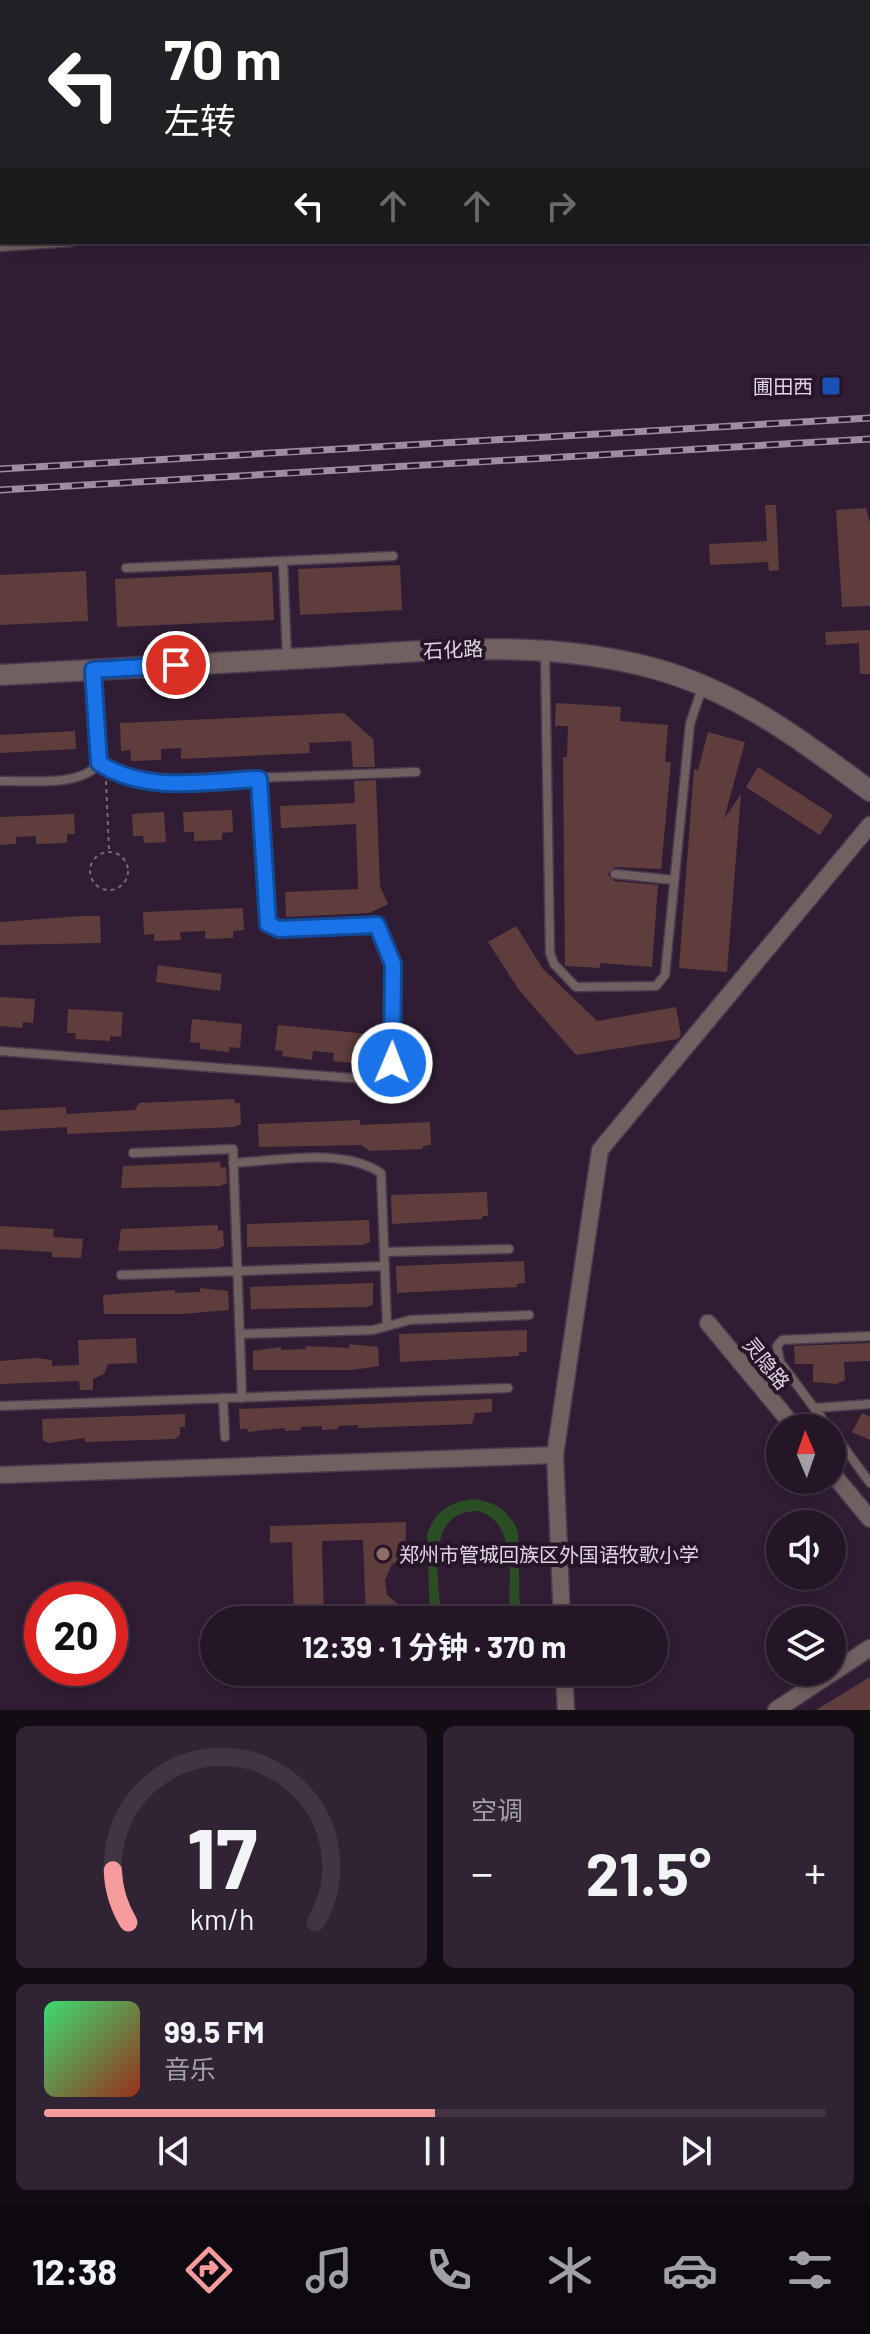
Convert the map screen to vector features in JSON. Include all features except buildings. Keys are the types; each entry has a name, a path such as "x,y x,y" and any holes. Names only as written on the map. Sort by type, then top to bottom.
{"street":[{"name":"石化路","path":"0,675 494,647 598,655 658,670 703,686 782,725 870,791"},
{"path":"561,1606 555,1455 600,1150 870,825"},
{"name":"灵隐路","path":"708,1323 783,1414"},
{"path":"0,1475 555,1455"},
{"path":"846,1490 870,1519"},
{"path":"776,1710 870,1648"},
{"path":"565,1686 566,1710"}],"lane":[{"path":"0,247 43,244"},
{"path":"126,568 393,556"},
{"path":"283,561 287,659"},
{"path":"545,650 550,953 554,964 576,987 656,986 665,975 690,724 703,686"},
{"path":"93,670 102,765"},
{"path":"102,765 119,776 145,782 416,772"},
{"path":"0,781 76,778 102,765"},
{"path":"0,1051 377,1080 388,1072 392,1063 393,964 377,925 279,929 268,924 259,779"},
{"path":"615,874 674,880"},
{"path":"133,1153 233,1149 242,1398"},
{"path":"233,1163 345,1159 369,1165 381,1173 387,1326"},
{"path":"384,1252 509,1249"},
{"path":"121,1275 385,1266"},
{"path":"240,1334 373,1330 410,1320 529,1315"},
{"path":"819,1414 780,1362 777,1346 782,1340 870,1336"},
{"path":"0,1406 508,1388"},
{"path":"223,1398 225,1437"},
{"path":"815,1408 870,1404"},
{"path":"846,1450 870,1483"}],"path":[{"path":"102,765 109,852"},
{"path":"109,852 124,858 128,870 125,881 110,890 94,882 90,870 95,859 109,852"}],"green space":[{"path":"472,1499 488,1502 501,1508 511,1518 518,1532 520,1606 509,1606 506,1541 491,1517 478,1511 460,1514 448,1523 441,1536 438,1552 440,1606 430,1606 427,1535 438,1514 456,1503"}],"railway":[{"path":"0,469 870,418"},
{"path":"0,490 870,439"}],"place":[{"name":"圃田西","path":"831,386"},
{"name":"郑州市管城回族区外国语牧歌小学","path":"383,1554"}],"route":[{"path":"176,665 93,670 99,763 119,776 145,782 259,779 268,924 279,929 377,925 393,964 392,1063"}]}
